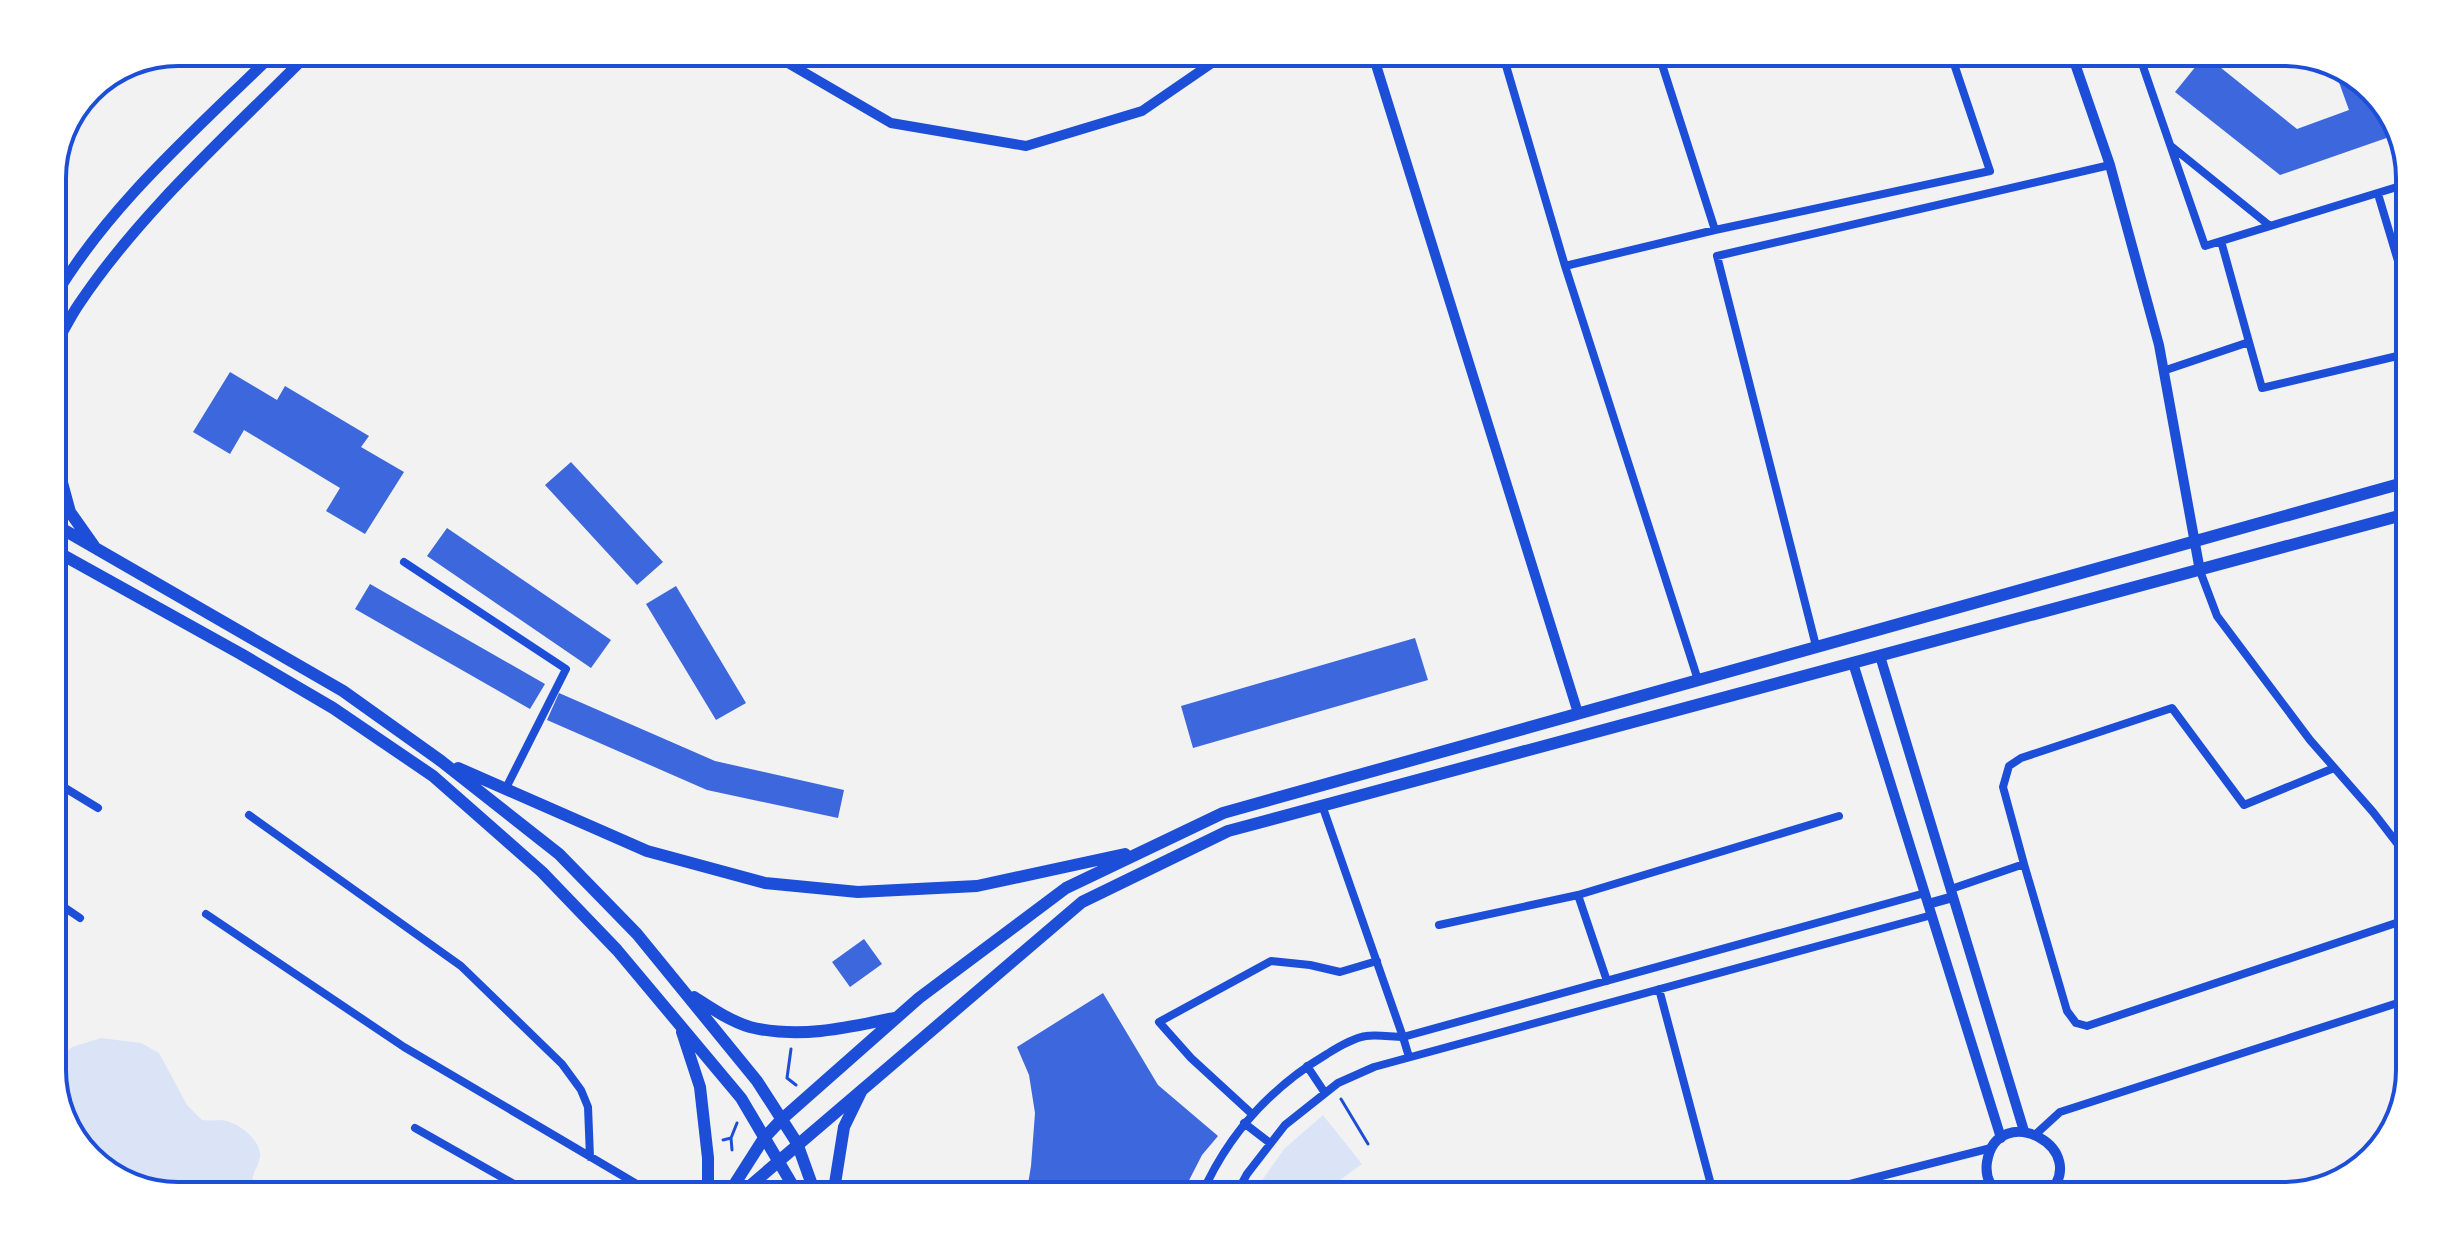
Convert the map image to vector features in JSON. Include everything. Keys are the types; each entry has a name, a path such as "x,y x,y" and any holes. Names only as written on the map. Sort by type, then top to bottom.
{"main road":[{"path":"66,281 104,225 261,66"},
{"path":"66,327 79,304 123,247 173,190 296,66"},
{"path":"736,1182 764,1138 782,1119 919,998 1066,888 1223,813 2396,485"},
{"path":"66,497 70,512 96,548"},
{"path":"754,1182 1082,902 1228,831 2396,517"},
{"path":"66,531 343,691 441,761 559,854 637,934 757,1081 797,1143 811,1182"},
{"path":"66,557 320,700 433,776 542,872 617,950 741,1098 790,1182"},
{"path":"66,563 83,567"},
{"path":"441,761 647,851 781,885 858,892 977,886 1148,849"},
{"path":"684,992 749,1026 787,1032 828,1031 897,1018"},
{"path":"680,1025 700,1087 708,1182"},
{"path":"835,1182 844,1127 863,1087"}],"street":[{"path":"793,66 891,123 1026,146 1142,111 1208,66"},
{"path":"1376,66 1578,713"},
{"path":"1506,66 1565,266 1698,680"},
{"path":"1662,66 1715,230"},
{"path":"1565,266 1715,230 1990,171 1955,66"},
{"path":"2076,66 2110,165 2159,345 2193,541 2200,571 2217,616 2310,740 2396,843"},
{"path":"2143,66 2205,246 2396,188"},
{"path":"2169,144 2270,226"},
{"path":"1816,646 1717,256 2110,165"},
{"path":"2378,194 2396,254"},
{"path":"2221,241 2262,388 2396,356"},
{"path":"2163,371 2249,342"},
{"path":"404,562 566,669 506,788"},
{"path":"1880,656 2024,1131"},
{"path":"1853,663 2001,1138"},
{"path":"2334,768 2244,805 2172,708 2021,758 2009,766 2003,787 2067,1011 2076,1023 2087,1026 2396,923"},
{"path":"66,789 98,808"},
{"path":"1322,805 1409,1057"},
{"path":"249,815 461,966 562,1064 581,1090 588,1107 590,1157"},
{"path":"1439,925 1578,895 1839,816"},
{"path":"1243,1182 1285,1125 1333,1086 1374,1067 1659,989 1928,904 2024,864"},
{"path":"1578,895 1607,981"},
{"path":"1207,1182 1252,1114 1307,1066 1366,1036 1403,1037 1607,981 1928,904"},
{"path":"66,908 80,918"},
{"path":"206,914 404,1047 633,1182"},
{"path":"1252,1114 1191,1058 1159,1022 1271,961 1340,972 1377,961"},
{"path":"1659,989 1710,1182"},
{"path":"2036,1134 2060,1112 2396,1004"},
{"path":"1307,1066 1325,1093"},
{"path":"1244,1123 1270,1143"},
{"path":"415,1128 510,1182"},
{"path":"1858,1182 1991,1148 2001,1138 2024,1131 2046,1140 2054,1149 2059,1160 2057,1182"},
{"path":"1989,1182 1987,1170 1991,1148"}],"path":[{"path":"791,1048 787,1078 796,1085"},
{"path":"1333,1086 1368,1144"},
{"path":"732,1150 731,1138 737,1121"},
{"path":"715,1141 731,1138"}],"shaded area":[{"path":"101,1038 141,1043 159,1053 187,1105 202,1120 227,1121 253,1138 260,1157 253,1182 156,1180 116,1163 94,1144 72,1106 66,1078 66,1052 72,1047"},
{"path":"1323,1115 1362,1164 1337,1182 1261,1182 1284,1149"}],"building":[{"path":"2196,66 2219,66 2297,129 2349,110 2338,81 2368,104 2388,137 2280,175 2175,92"},
{"path":"230,372 277,400 285,386 369,436 361,447 404,472 365,534 326,511 340,488 244,430 230,454 193,432"},
{"path":"571,462 663,562 637,585 545,485"},
{"path":"447,528 611,640 591,668 427,556"},
{"path":"370,584 545,684 530,709 355,609"},
{"path":"676,586 746,703 716,720 646,604"},
{"path":"1415,638 1428,680 1193,748 1181,706"},
{"path":"559,693 715,761 844,790 838,818 707,790 547,720"},
{"path":"864,939 882,964 850,987 832,962"},
{"path":"1103,993 1158,1085 1218,1136 1202,1155 1188,1182 1028,1182 1035,1113 1029,1075 1017,1047"}]}
